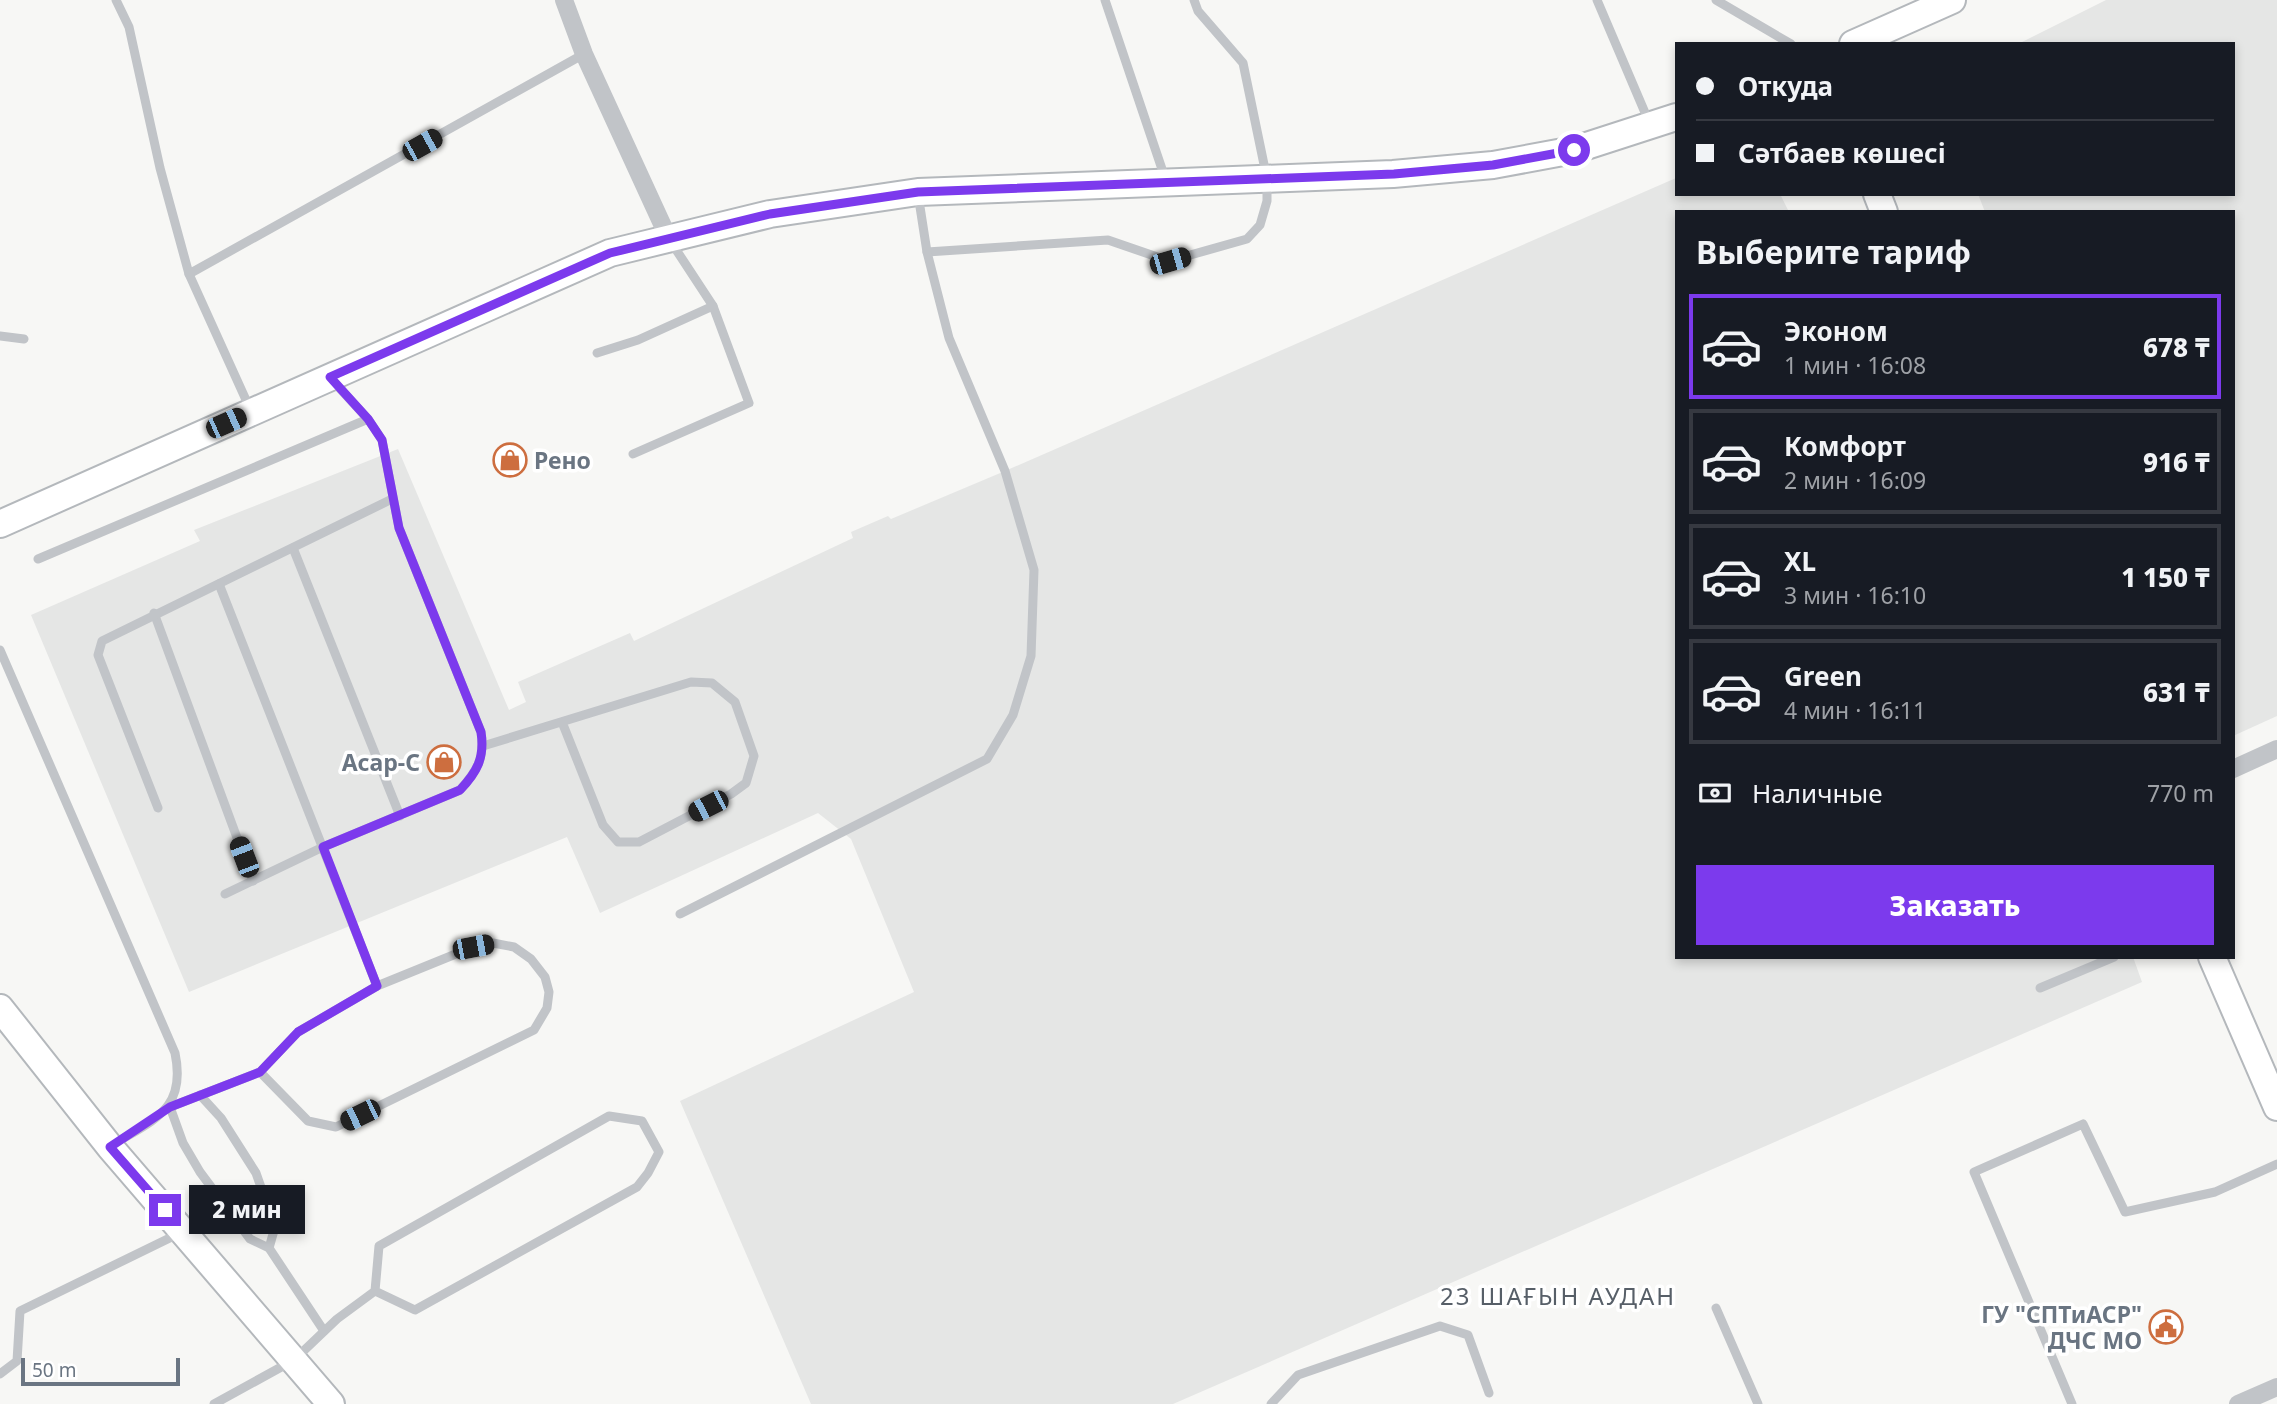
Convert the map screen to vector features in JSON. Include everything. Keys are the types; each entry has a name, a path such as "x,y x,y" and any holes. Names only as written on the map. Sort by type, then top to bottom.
{"street":[{"path":"564,0 584,54 668,237"},
{"path":"1857,42 1922,7 1952,0"},
{"path":"0,524 610,253 668,237 770,214 918,192 1394,174 1493,165 1574,150 1675,117"},
{"path":"2235,768 2277,749"},
{"path":"2212,959 2277,1107"},
{"path":"0,1009 110,1147 331,1404"},
{"path":"2238,1404 2277,1387"}],"lane":[{"path":"116,0 129,27 160,168 189,274 252,412"},
{"path":"1105,0 1167,183"},
{"path":"927,252 1108,240 1170,261 1247,239 1260,225 1267,201 1267,179 1243,63 1199,11 1194,0"},
{"path":"1597,0 1651,127"},
{"path":"1716,0 1788,42"},
{"path":"189,274 584,54"},
{"path":"680,914 987,758 1013,715 1031,656 1034,570 1005,471 949,338 927,252 918,192"},
{"path":"633,454 748,403 713,306 668,237"},
{"path":"597,353 638,340 713,306"},
{"path":"0,336 24,339"},
{"path":"225,894 323,847 460,790 474,774 481,760 483,746 474,715 399,528 392,499 387,455 368,419 330,377"},
{"path":"38,559 368,419"},
{"path":"158,808 98,655 102,640 392,499"},
{"path":"293,548 400,816"},
{"path":"219,584 377,986"},
{"path":"154,613 253,881"},
{"path":"0,650 175,1053 178,1068 177,1087 170,1107 183,1143 200,1172 250,1239 269,1248 324,1331"},
{"path":"483,746 691,682 712,683 723,689 735,702 754,756 751,770 746,783 731,794 639,842 618,842 603,825 562,722"},
{"path":"110,1147 170,1107 260,1072 298,1032 377,986 473,947 493,943 514,947 531,959 545,976 549,992 547,1008 534,1030 336,1127 308,1121 260,1072"},
{"path":"2040,988 2108,959"},
{"path":"200,1095 221,1118 256,1173 275,1227 269,1248"},
{"path":"214,1404 294,1360 324,1331 375,1291 379,1246 609,1116 642,1121 659,1152 648,1173 637,1186 415,1310 375,1291"},
{"path":"2072,1404 1974,1172 2083,1124 2125,1212 2215,1192 2277,1164"},
{"path":"0,1374 17,1361 20,1311 183,1231"},
{"path":"1716,1308 1758,1404"},
{"path":"1271,1404 1298,1375 1440,1326 1468,1335 1489,1393"}],"shaded area":[{"path":"2106,0 2277,0 2277,716 2235,735 2235,210 1984,210 1979,196 2235,196 2235,42 2022,42"},
{"path":"1675,178 1675,196 1781,196 1788,210 1675,210 1675,959 2134,959 2142,982 1173,1404 811,1404 680,1101 914,992 851,839 818,813 600,913 567,837 189,992 31,615 200,541 194,530 398,449 509,710 526,702 518,682 630,633 634,641 853,538 851,532 888,516 891,519"}],"place":[{"name":"Рено","path":"510,460"},
{"name":"Асар-С","path":"444,762"},
{"name":"ГУ \"СПТиАСР\" ДЧС МО","path":"2166,1327"}],"district":[{"name":"23 ШАҒЫН АУДАН","path":"1558,1295"}],"route":[{"path":"165,1210 110,1147 170,1107 260,1072 298,1032 377,986 323,847 460,790 474,774 481,760 481,732 399,528 382,440 368,419 330,377 610,253 770,214 918,192 1394,174 1493,165 1574,150"}]}
